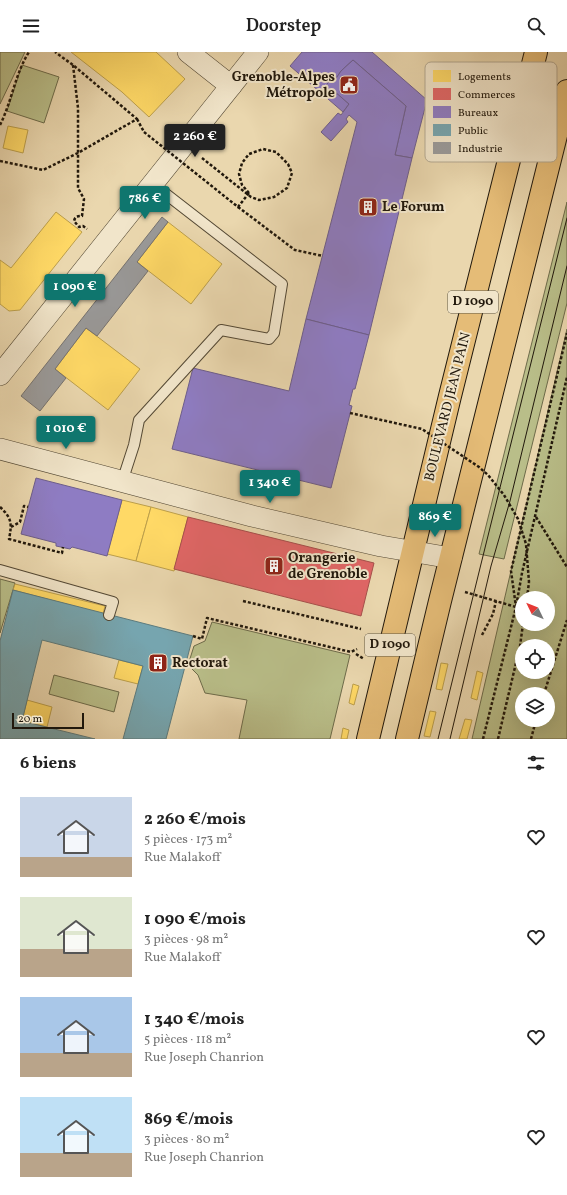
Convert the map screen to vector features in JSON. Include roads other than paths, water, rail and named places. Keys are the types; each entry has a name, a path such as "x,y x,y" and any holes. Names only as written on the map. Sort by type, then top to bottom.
{"main road":[{"name":"BOULEVARD JEAN PAIN","path":"534,62 536,52"},
{"name":"D 1090","path":"557,132 567,92"},
{"name":"BOULEVARD JEAN PAIN","path":"368,739 450,396 508,162"},
{"name":"D 1090","path":"407,739 550,162"}],"street":[{"path":"188,52 231,86"},
{"path":"0,375 258,52"},
{"path":"0,449 260,518 349,539 451,558"}],"lane":[{"path":"122,482 134,445 139,420 221,330 269,339 274,333 282,284 153,184"},
{"path":"77,278 97,293"},
{"path":"0,570 113,602 109,615"}],"tram line":[{"path":"438,739 567,218"},
{"path":"450,739 491,566 510,501 567,266"}],"place":[{"name":"Grenoble-Alpes Métropole","path":"349,85"},
{"name":"Le Forum","path":"368,207"},
{"name":"Orangerie de Grenoble","path":"274,566"},
{"name":"Rectorat","path":"158,663"}]}
